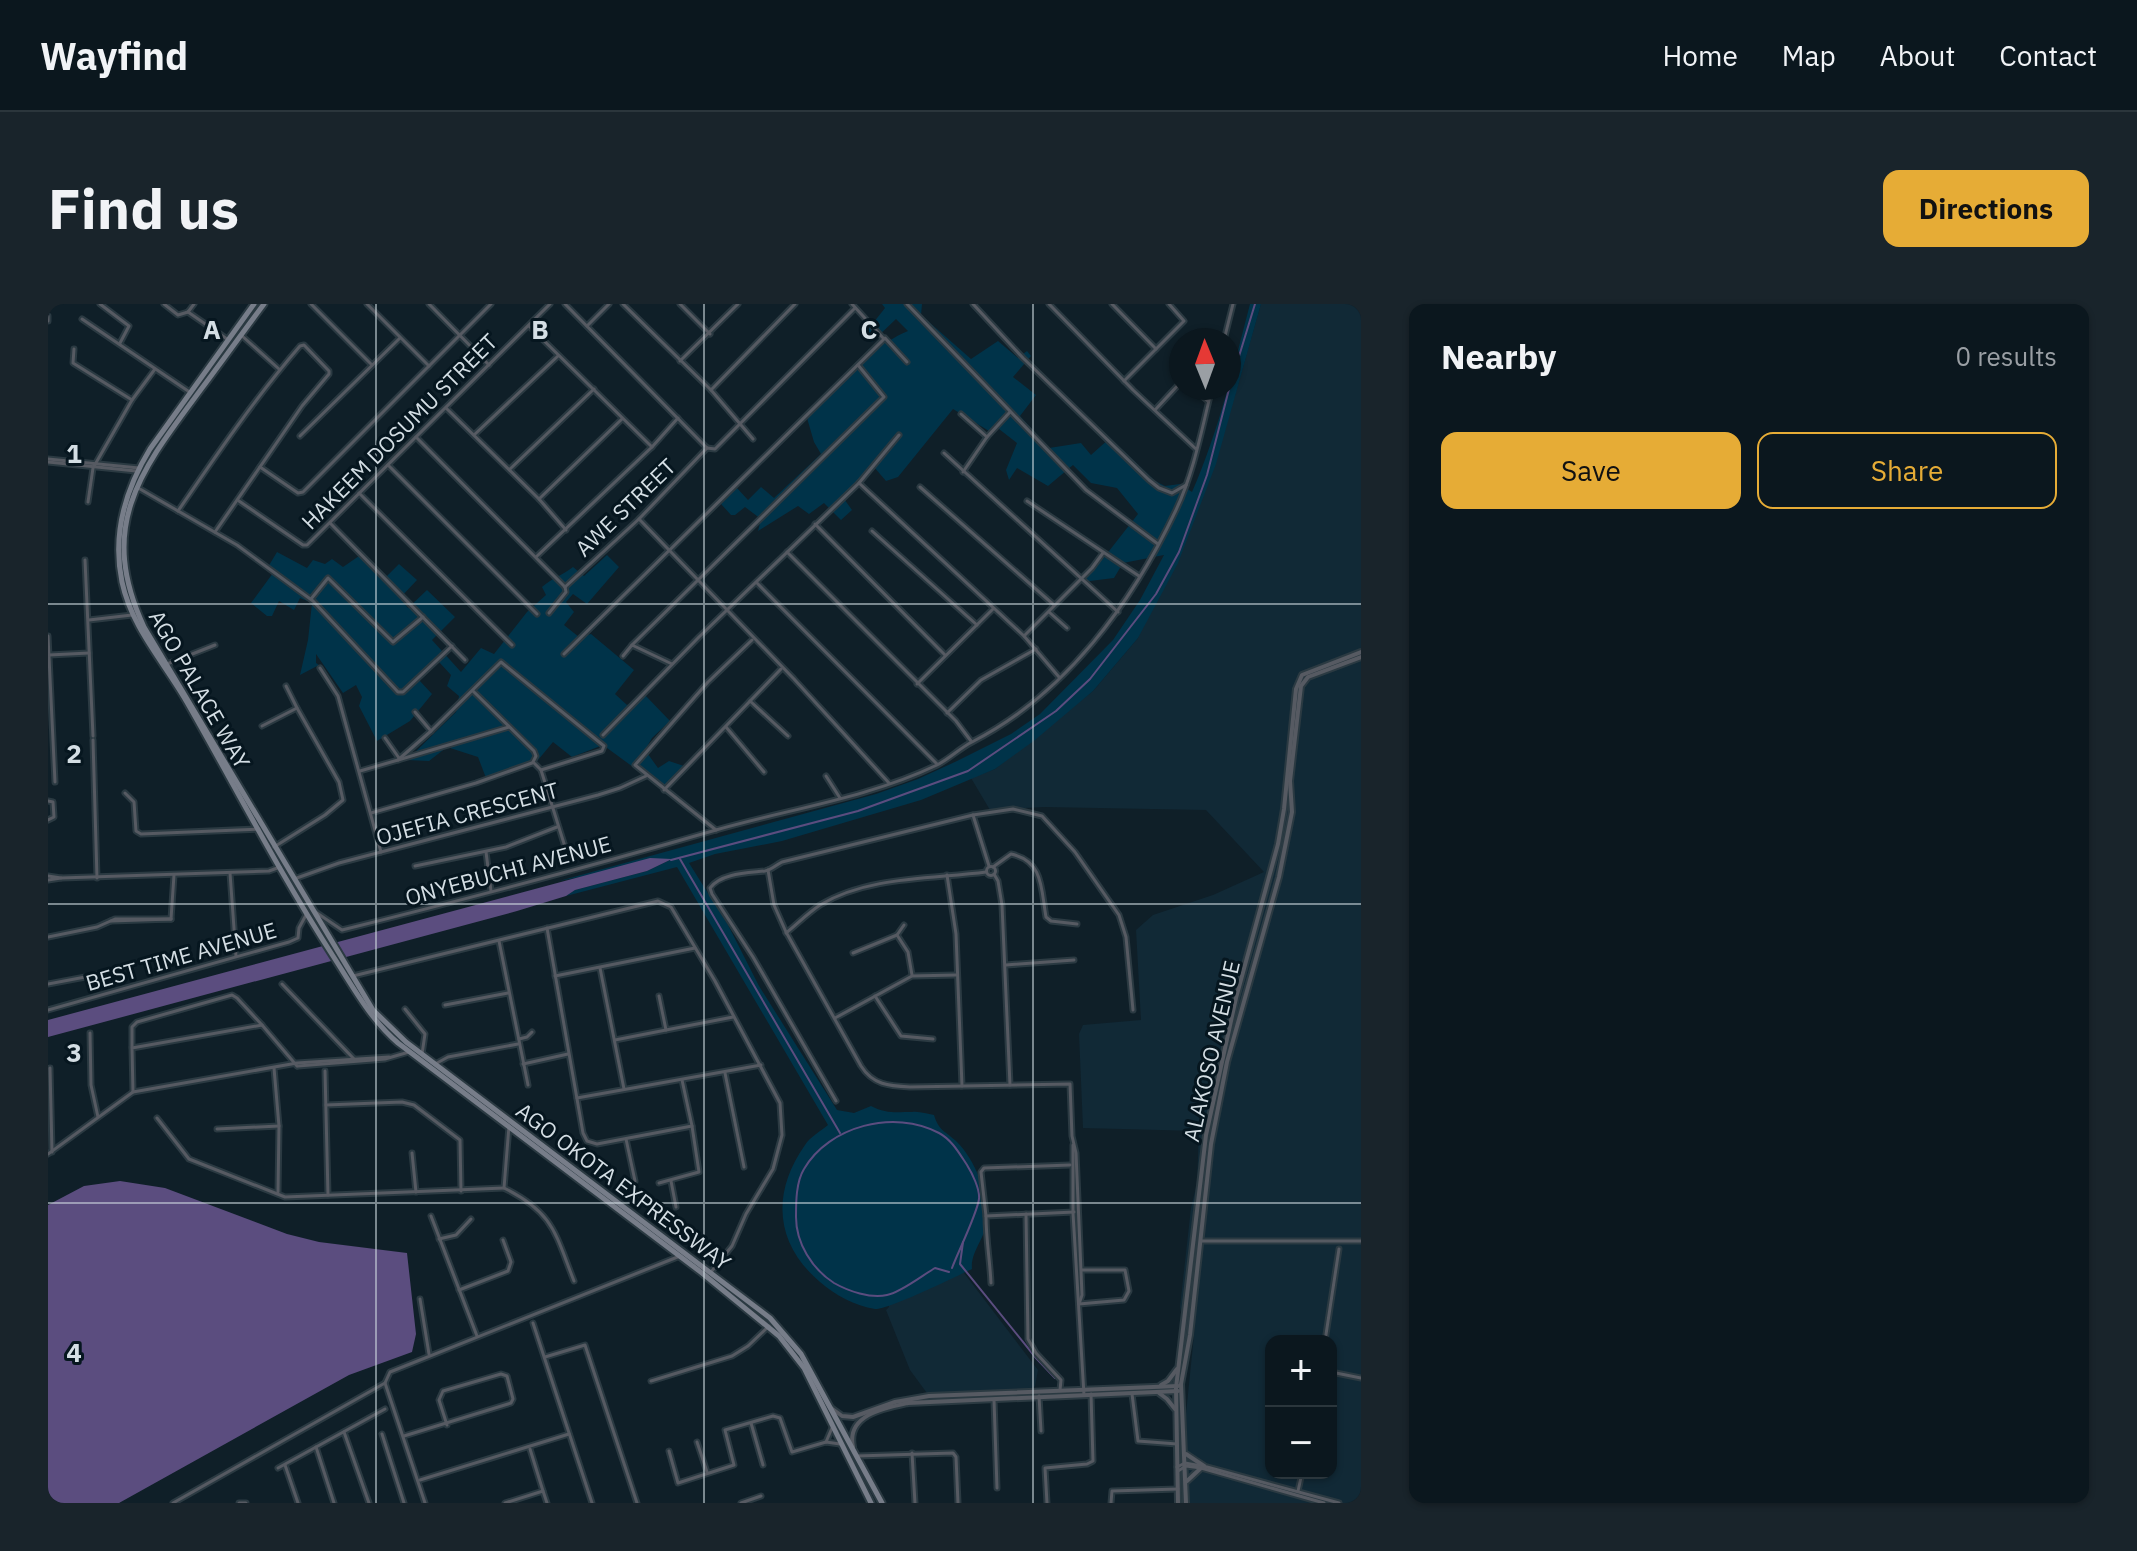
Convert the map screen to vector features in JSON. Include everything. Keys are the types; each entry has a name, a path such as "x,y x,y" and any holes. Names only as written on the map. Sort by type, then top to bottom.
{"main road":[{"name":"AGO PALACE WAY","path":"258,305 241,335 148,463 136,487 124,539 128,584 144,627 318,919"},
{"name":"AGO PALACE WAY","path":"258,305 228,340 138,470 125,502 119,532 122,581 132,615 188,704 311,922"},
{"name":"AGO OKOTA EXPRESSWAY","path":"318,919 379,1025 409,1052 680,1256 769,1326 789,1347 804,1368 871,1503"},
{"name":"AGO OKOTA EXPRESSWAY","path":"311,922 381,1018 422,1054 711,1272 788,1336 801,1354 882,1503"}],"street":[{"path":"100,304 129,326 120,344"},
{"path":"164,304 178,315 188,312 194,304"},
{"path":"311,304 372,365"},
{"path":"367,304 429,366"},
{"path":"429,304 489,365"},
{"name":"HAKEEM DOSUMU STREET","path":"238,500 307,545 550,304"},
{"path":"565,304 707,448"},
{"path":"587,326 609,304"},
{"path":"623,304 711,390 753,439"},
{"path":"680,361 738,304"},
{"path":"711,390 795,304"},
{"path":"907,304 1086,490 1158,544"},
{"path":"973,304 1023,358 1149,480 1172,493 1186,485"},
{"path":"1049,304 1196,449"},
{"path":"1112,304 1156,349"},
{"path":"1124,381 1184,321 1169,304"},
{"path":"1226,304 1231,310"},
{"path":"1227,328 1233,304"},
{"path":"260,467 300,493 490,305"},
{"path":"682,305 710,334"},
{"path":"854,306 907,362"},
{"name":"AWE STREET","path":"549,613 566,592 565,587 639,519 707,448 715,449 854,306"},
{"path":"188,312 228,340"},
{"path":"82,319 191,393"},
{"path":"529,326 652,447"},
{"path":"241,335 279,369"},
{"path":"564,654 885,337"},
{"path":"300,436 400,338"},
{"path":"178,511 279,369 302,345 329,374 302,406 215,532"},
{"path":"74,349 73,363 132,400"},
{"path":"474,435 558,356"},
{"path":"623,656 884,397 858,365"},
{"path":"88,502 94,467 132,400 155,369"},
{"path":"510,470 594,389"},
{"path":"1155,410 1169,395"},
{"name":"ONYEBUCHI AVENUE","path":"313,910 342,930 840,798 937,765 990,733 1050,688 1088,650 1118,612 1177,509 1209,402"},
{"path":"446,408 539,499 566,530"},
{"path":"963,472 987,437 1011,410"},
{"path":"961,414 987,437"},
{"path":"536,557 652,447 678,418"},
{"path":"539,499 622,419"},
{"path":"603,735 859,483 899,435"},
{"path":"416,437 565,587"},
{"path":"944,453 1118,612"},
{"path":"48,461 138,470"},
{"path":"388,465 537,614"},
{"path":"859,483 1024,636 1059,678"},
{"path":"136,487 215,532 311,599 398,692 403,692 452,646"},
{"path":"920,487 1054,605"},
{"path":"359,493 512,645"},
{"path":"1027,501 1139,576"},
{"path":"639,519 794,679 889,783"},
{"path":"330,523 465,660"},
{"path":"815,524 945,655"},
{"path":"872,531 977,625"},
{"path":"787,552 972,742"},
{"path":"1024,636 1103,553"},
{"path":"85,560 97,878"},
{"path":"311,599 328,578 393,642 423,617"},
{"path":"757,583 937,765"},
{"path":"917,684 993,609"},
{"path":"1049,612 1067,628"},
{"path":"89,620 132,615"},
{"path":"48,636 50,754 55,782"},
{"path":"716,830 645,777 635,763 708,682 754,639"},
{"path":"167,664 215,645"},
{"path":"632,645 672,664"},
{"path":"947,713 981,680 1036,649"},
{"path":"49,655 90,653"},
{"name":"ALAKOSO AVENUE","path":"1186,1503 1179,1367 1214,1089 1270,879 1284,809 1299,679 1305,673 1361,654"},
{"name":"ALAKOSO AVENUE","path":"1178,1503 1176,1410 1190,1335 1216,1114 1279,877 1292,810 1291,771 1301,684 1308,677 1361,654"},
{"path":"399,759 501,662 604,746 602,751 541,770"},
{"path":"320,668 337,692 381,852"},
{"path":"664,790 782,669"},
{"path":"274,847 325,815 343,798 339,782 286,686"},
{"path":"371,813 476,783 533,762 536,756 534,751 473,691"},
{"path":"750,701 788,736"},
{"path":"262,726 297,708"},
{"path":"415,712 431,731"},
{"path":"360,771 509,727"},
{"path":"726,727 764,772"},
{"path":"385,738 399,759"},
{"path":"533,762 541,770 566,850"},
{"path":"826,776 840,798"},
{"name":"OJEFIA CRESCENT","path":"294,879 339,863 598,795 645,777"},
{"path":"125,793 134,802 136,831 141,834 259,829"},
{"path":"48,801 53,802 54,817 48,820"},
{"path":"836,1101 711,890 718,881 973,815 1013,809 1042,816 1075,852 1109,898 1122,923 1129,956 1133,1010"},
{"path":"1284,809 1292,810"},
{"path":"973,815 998,881 1002,905 1010,1085"},
{"path":"415,866 486,852 557,827"},
{"path":"486,852 491,892"},
{"path":"986,872 1011,854 1022,857 1041,878 1046,918 1077,924"},
{"path":"48,878 230,873 269,871 280,867"},
{"path":"768,870 774,905 786,933 864,1071 876,1082 888,1086 1070,1084 1078,1270 1082,1295 1079,1304 1084,1392"},
{"path":"230,873 236,956"},
{"path":"786,933 816,908 869,886 947,875 994,874"},
{"path":"48,937 111,921 171,919 174,875"},
{"path":"947,875 956,934 962,1086"},
{"path":"353,976 658,901 671,907 780,1103 780,1147 773,1169 746,1214 732,1246 711,1272"},
{"name":"BEST TIME AVENUE","path":"48,1010 298,938 306,915"},
{"path":"853,953 897,935 904,925"},
{"path":"547,928 584,1138 597,1144 692,1126"},
{"path":"897,935 908,952 912,976"},
{"path":"499,941 528,1085"},
{"path":"555,976 695,948"},
{"path":"1250,951 1257,953"},
{"path":"1005,965 1074,960"},
{"path":"600,968 624,1089"},
{"path":"48,984 117,971"},
{"path":"834,1019 912,976 956,975"},
{"path":"282,984 354,1060"},
{"path":"445,1005 508,993"},
{"path":"133,1092 132,1027 137,1022 232,995 296,1064"},
{"path":"659,996 666,1030"},
{"path":"875,996 901,1036 933,1039"},
{"path":"405,1009 425,1034 422,1054"},
{"path":"615,1040 733,1017"},
{"path":"132,1048 262,1025"},
{"path":"436,1063 448,1057 518,1042 532,1032"},
{"path":"90,1033 91,1085 98,1117"},
{"path":"1226,1043 1233,1044"},
{"path":"50,1153 133,1092 296,1064 389,1057 409,1052"},
{"path":"523,1064 568,1054"},
{"path":"577,1098 761,1065"},
{"path":"50,1068 50,1153"},
{"path":"274,1068 279,1126 278,1192"},
{"path":"325,1071 328,1196"},
{"path":"725,1073 744,1167"},
{"path":"659,1183 699,1172 682,1080"},
{"path":"326,1105 402,1102 414,1105 460,1140 461,1191"},
{"path":"157,1118 189,1159 285,1197 504,1188 523,1198 545,1216 559,1238 574,1281"},
{"path":"217,1129 279,1126"},
{"path":"504,1188 506,1131 509,1126"},
{"path":"626,1139 635,1181"},
{"path":"412,1153 416,1192"},
{"path":"991,1283 981,1172 984,1168 1074,1165"},
{"path":"671,1181 676,1207"},
{"path":"986,1216 1075,1212"},
{"path":"1026,1214 1028,1339 1036,1353 1061,1380 1060,1391"},
{"path":"431,1216 478,1337"},
{"path":"439,1239 456,1235 471,1219"},
{"path":"459,1290 508,1271 511,1262 503,1240"},
{"path":"1199,1241 1361,1241"},
{"path":"1326,1335 1339,1249"},
{"path":"173,1503 385,1383 390,1372 680,1256"},
{"path":"1078,1270 1125,1270 1129,1291 1124,1300 1079,1304"},
{"path":"420,1299 429,1356"},
{"path":"533,1323 592,1503"},
{"path":"651,1381 732,1356 769,1326"},
{"path":"545,1357 585,1345 637,1503"},
{"path":"958,1503 954,1455 948,1451 856,1454 851,1438 855,1425 882,1410 919,1402 994,1399 1060,1391 1091,1394 1154,1389 1166,1383 1179,1367"},
{"path":"1337,1373 1361,1378"},
{"path":"404,1436 447,1425 511,1403 513,1399 507,1376 501,1374 443,1391 439,1400 447,1425"},
{"path":"385,1383 425,1503"},
{"path":"829,1406 842,1416 851,1418 907,1399 1179,1388"},
{"path":"1154,1389 1176,1410"},
{"path":"1132,1392 1138,1441 1177,1444"},
{"path":"1039,1394 1041,1431"},
{"path":"1047,1503 1045,1468 1090,1464 1093,1461 1091,1394"},
{"path":"994,1399 997,1488"},
{"path":"278,1468 385,1409"},
{"path":"669,1451 678,1483 734,1465 725,1430 778,1416 792,1452 826,1442 840,1444"},
{"path":"751,1423 763,1465"},
{"path":"826,1442 832,1428"},
{"path":"344,1432 369,1503"},
{"path":"382,1434 404,1503"},
{"path":"418,1481 569,1434"},
{"path":"697,1442 707,1473"},
{"path":"1183,1442 1186,1455 1202,1467 1324,1503"},
{"path":"316,1447 334,1503"},
{"path":"530,1447 547,1503"},
{"path":"912,1453 915,1503"},
{"path":"1178,1469 1186,1464 1202,1467 1339,1503"},
{"path":"285,1465 298,1503"},
{"path":"1185,1483 1202,1467"},
{"path":"1298,1491 1301,1479"},
{"path":"1111,1503 1112,1491 1178,1489"},
{"path":"505,1503 543,1491"},
{"path":"741,1503 761,1496"},
{"path":"239,1503 246,1503"}],"shaded area":[{"path":"882,304 922,304 921,315 971,359 998,341 1018,358 1027,351 1031,356 1013,377 1036,395 1020,416 1049,448 1081,443 1091,455 1110,438 1155,481 1165,486 1180,484 1192,492 1224,400 1234,400 1216,464 1178,563 1138,638 1093,691 995,769 921,800 782,841 715,854 689,863 728,925 759,986 837,1110 854,1113 871,1106 886,1111 934,1115 941,1128 963,1149 979,1177 988,1216 972,1269 907,1299 875,1309 853,1303 832,1291 805,1267 794,1251 783,1217 787,1181 805,1145 828,1125 677,867 566,896 575,890 647,871 670,860 559,881 876,794 957,761 1011,734 1040,714 1113,640 1140,600 1164,555 1123,563 1114,578 1082,582 1058,601 1102,560 1138,514 1117,488 1091,483 1073,465 1048,486 1017,468 1009,480 1006,470 1017,443 999,429 989,431 953,409 898,477 886,481 874,467 842,496 852,510 841,520 824,503 809,514 798,506 758,531 761,519 745,507 731,515 721,504 737,488 748,500 761,487 774,498 821,454 807,418 838,388 869,349 908,331 896,319 872,342 866,332 885,308"},
{"path":"1250,304 1261,304 1241,375 1241,338"},
{"path":"1261,304 1361,304 1361,1503 1189,1503 1186,1414 1195,1325 1182,1318 1180,1307 1191,1208 1197,1183 1199,1131 1083,1128 1079,1034 1083,1025 1141,1020 1136,930 1153,915 1213,895 1264,872 1206,810 1044,807 990,810 971,778 995,769 1093,691 1138,638 1234,400 1241,400 1241,374"},
{"path":"277,552 307,568 313,560 325,564 332,559 343,567 359,556 383,580 399,564 417,580 400,598 408,608 427,590 455,617 432,640 461,672 481,648 494,654 527,612 546,595 542,587 573,567 584,576 607,555 619,567 587,604 573,594 566,602 574,612 564,625 579,637 591,634 634,670 615,694 627,705 644,694 670,721 652,738 645,750 658,768 669,761 684,766 668,787 644,775 603,745 572,757 553,742 533,766 486,778 478,757 447,747 429,761 407,760 456,712 459,696 447,686 451,675 439,662 419,680 432,694 410,721 377,741 359,706 362,697 356,685 343,693 316,654 319,665 300,675 312,603 300,598 294,610 279,601 272,616 267,616 251,603 273,573 268,567"},
{"path":"650,858 672,859 647,871 575,890 566,896 517,911 48,1037 48,1020"},
{"path":"120,1181 165,1188 287,1234 319,1242 407,1253 416,1334 412,1352 349,1375 119,1503 48,1503 48,1205 84,1186"},
{"path":"946,1266 964,1273 1038,1370 1035,1386 1022,1401 935,1404 910,1370 886,1310 889,1307 887,1300"}],"waterway":[{"path":"671,860 858,811 968,771 1056,711 1090,679 1156,594 1179,552 1207,475 1255,304"},
{"path":"680,859 840,1133"},
{"path":"949,1272 935,1268 898,1291 881,1296 853,1291 826,1277 802,1246 796,1217 799,1180 815,1154 846,1132 883,1123 902,1122 921,1126 948,1139 969,1168 979,1195 975,1214 952,1268"},
{"path":"963,1242 960,1264 1055,1378"}]}
